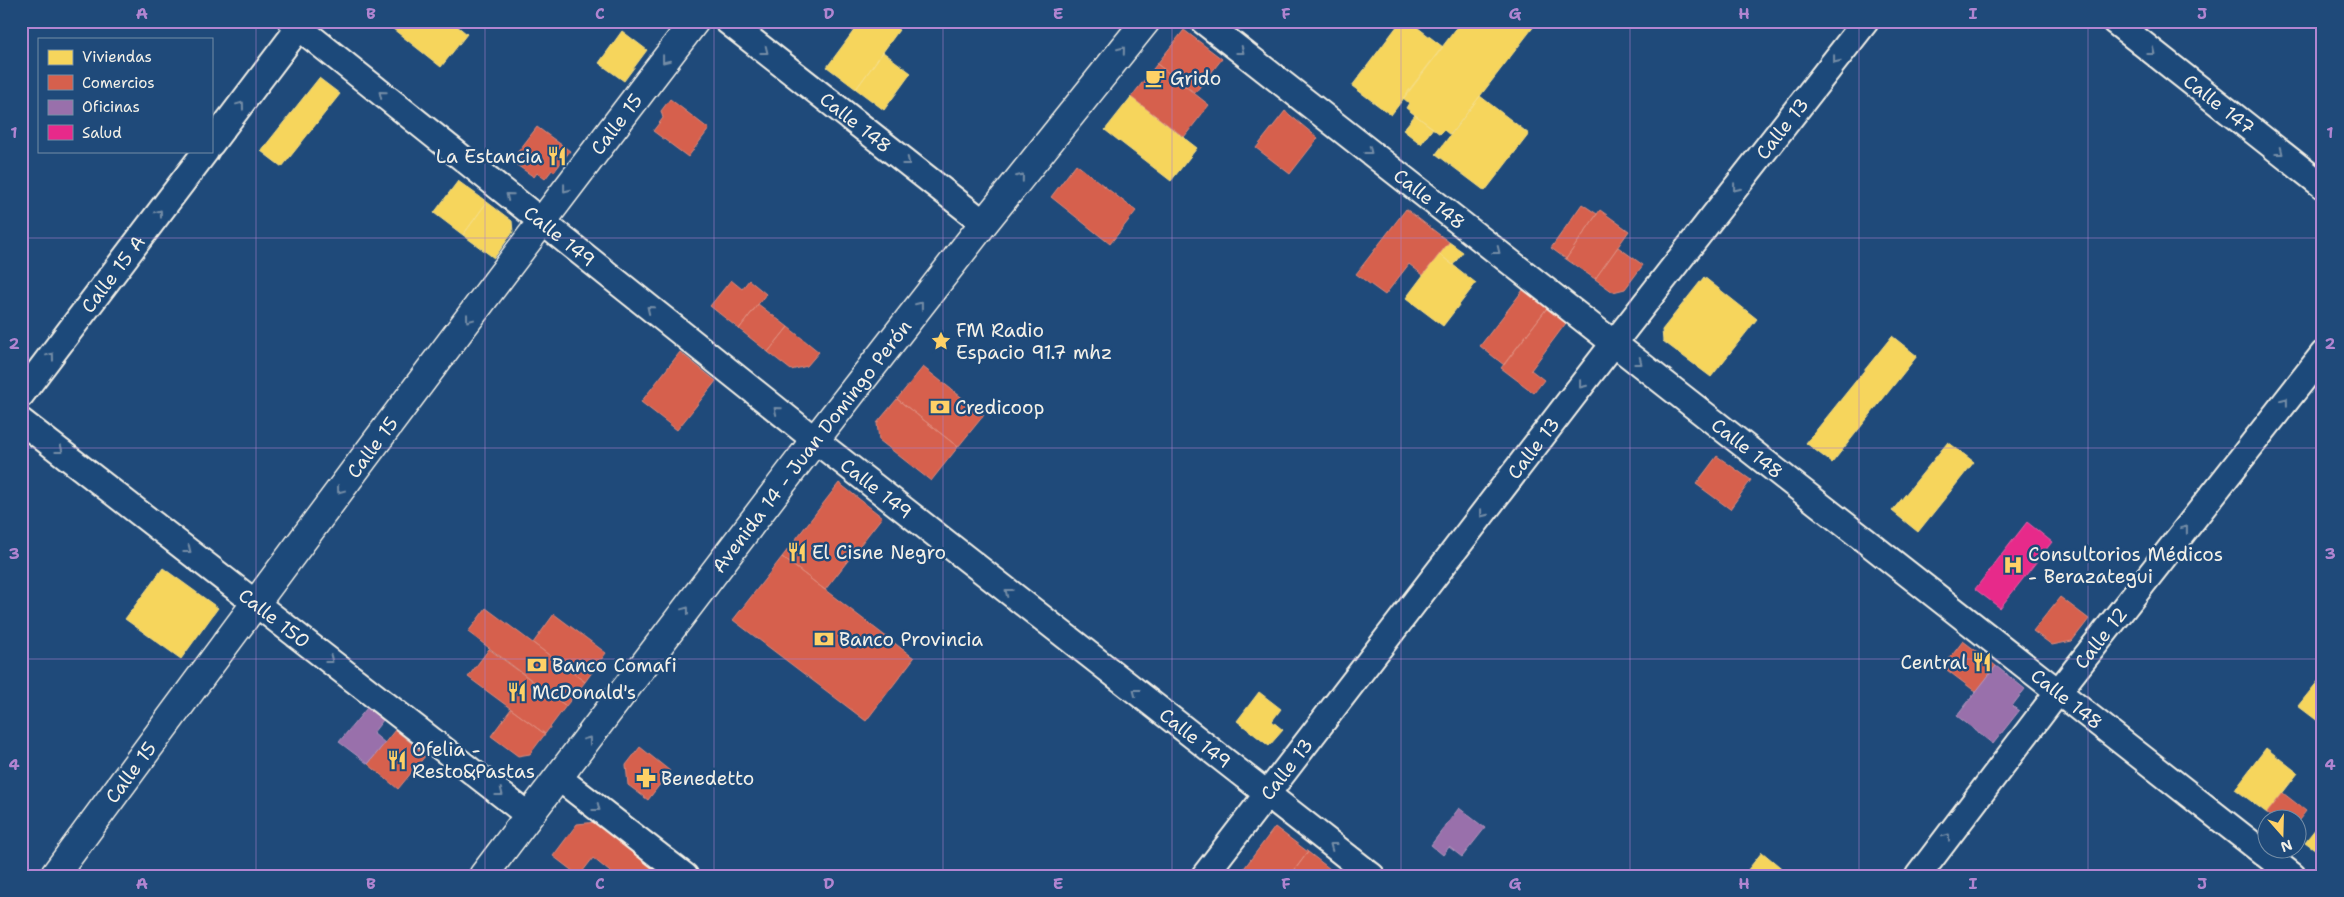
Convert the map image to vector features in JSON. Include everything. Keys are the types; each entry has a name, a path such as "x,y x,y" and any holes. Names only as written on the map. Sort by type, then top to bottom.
{"main road":[{"name":"Calle 15","path":"54,876 256,602 541,222 695,21"},
{"name":"Avenida 14 - Juan Domingo Perón","path":"483,876 815,440 984,223 1146,21"}],"street":[{"name":"Calle 148","path":"727,21 984,223"},
{"name":"Calle 148","path":"1202,21 2293,876"},
{"name":"Calle 13","path":"1204,876 1614,343 1866,21"},
{"name":"Calle 147","path":"2114,21 2323,186"},
{"name":"Calle 149","path":"298,23 541,222 815,440 1372,876"},
{"path":"212,143 298,23"},
{"name":"Calle 15 A","path":"21,395 205,152"},
{"name":"Calle 12","path":"1918,876 2058,692 2323,354"},
{"name":"Calle 150","path":"21,420 528,815"},
{"path":"558,778 685,876"}],"building: Viviendas":[{"path":"383,21 451,21 467,34 441,67"},
{"path":"861,21 886,21 899,30 856,89 827,67"},
{"path":"1401,21 1409,21 1443,47 1391,115 1352,86"},
{"path":"1462,21 1538,21 1450,135 1444,130 1440,134 1406,108 1409,103 1403,98"},
{"path":"622,31 647,50 624,81 599,63"},
{"path":"883,52 911,73 884,110 856,89"},
{"path":"319,78 340,94 282,167 261,151"},
{"path":"1480,96 1529,134 1485,191 1436,154"},
{"path":"1131,97 1197,148 1171,181 1105,130"},
{"path":"1415,115 1433,128 1421,144 1403,130"},
{"path":"458,181 487,202 463,235 434,213"},
{"path":"487,202 512,221 513,232 494,258 463,235"},
{"path":"1449,242 1463,252 1453,265 1439,254"},
{"path":"1439,254 1476,283 1443,326 1406,298"},
{"path":"1704,277 1757,319 1711,377 1663,341 1662,330"},
{"path":"1892,336 1917,356 1832,463 1806,443"},
{"path":"1948,442 1974,462 1918,532 1892,511"},
{"path":"163,568 218,608 181,659 125,619"},
{"path":"2323,675 2323,725 2298,706"},
{"path":"1259,692 1281,709 1272,721 1283,730 1269,746 1237,721"},
{"path":"2266,748 2298,773 2269,810 2263,810 2235,789"},
{"path":"2320,823 2323,825 2323,855 2306,843"},
{"path":"1762,852 1791,876 1743,876"}],"building: Comercios":[{"path":"1184,30 1222,59 1195,93 1157,64"},
{"path":"1157,64 1209,105 1184,137 1131,97"},
{"path":"670,99 709,129 688,157 653,131 663,118 661,111"},
{"path":"1285,111 1318,138 1290,174 1256,148"},
{"path":"537,127 570,151 554,172 552,170 545,179 537,173 534,177 511,161"},
{"path":"1076,164 1136,211 1110,244 1051,197"},
{"path":"1582,204 1597,214 1566,259 1551,248"},
{"path":"1406,209 1449,242 1423,275 1409,264 1385,295 1356,274"},
{"path":"1600,210 1629,231 1595,279 1566,259"},
{"path":"1618,247 1643,265 1625,289 1613,292 1595,279"},
{"path":"731,280 742,289 749,280 766,294 739,329 710,306"},
{"path":"1523,290 1547,308 1504,365 1480,346"},
{"path":"758,304 788,327 768,352 739,329"},
{"path":"1547,308 1566,323 1531,370 1544,380 1534,393 1501,368"},
{"path":"788,327 819,352 807,366 791,370 768,352"},
{"path":"680,352 716,381 677,430 641,402"},
{"name":"Credicoop","path":"923,367 984,415 958,447 897,399"},
{"path":"897,399 958,447 931,481 879,440 877,423"},
{"path":"1717,456 1751,480 1730,509 1696,484"},
{"path":"839,483 882,517 825,590 782,557"},
{"name":"Banco Provincia","path":"782,557 914,658 866,721 733,620"},
{"path":"2060,597 2089,619 2072,641 2052,645 2033,631"},
{"name":"Banco Comafi","path":"486,608 585,682 566,706 468,632"},
{"path":"554,614 606,653 585,682 533,643"},
{"path":"1963,641 1996,666 1976,692 1943,667"},
{"name":"McDonald's","path":"489,649 566,706 545,734 468,677"},
{"path":"511,709 545,734 530,754 518,756 491,736"},
{"name":"Ofelia - Resto&Pastas","path":"395,730 426,755 398,789 368,764"},
{"name":"Benedetto","path":"640,747 670,771 648,800 628,785 626,765"},
{"path":"2283,793 2305,810 2269,810"},
{"path":"597,822 657,868 651,876 615,876 593,858 579,876 553,856 577,824"},
{"path":"1275,827 1308,852 1290,876 1240,876 1239,875"},
{"path":"1308,852 1339,876 1290,876"}],"building: Oficinas":[{"path":"1996,666 2025,689 2012,706 2019,711 1993,744 1957,716"},
{"path":"367,708 383,720 373,733 385,743 368,764 339,742"},
{"path":"1459,808 1485,828 1462,857 1449,847 1443,855 1431,845"}],"building: Salud":[{"name":"Consultorios Médicos - Berazategui","path":"2027,522 2052,542 2000,608 1975,589"}],"place":[{"name":"Grido","path":"1155,78"},
{"name":"La Estancia","path":"557,156"},
{"name":"FM Radio Espacio 91.7 mhz","path":"941,341"},
{"name":"Credicoop","path":"940,407"},
{"name":"El Cisne Negro","path":"797,552"},
{"name":"Consultorios Médicos - Berazategui","path":"2013,565"},
{"name":"Banco Provincia","path":"824,639"},
{"name":"Central","path":"1982,662"},
{"name":"Banco Comafi","path":"537,665"},
{"name":"McDonald's","path":"517,692"},
{"name":"Ofelia - Resto&Pastas","path":"397,760"},
{"name":"Benedetto","path":"646,778"}]}
